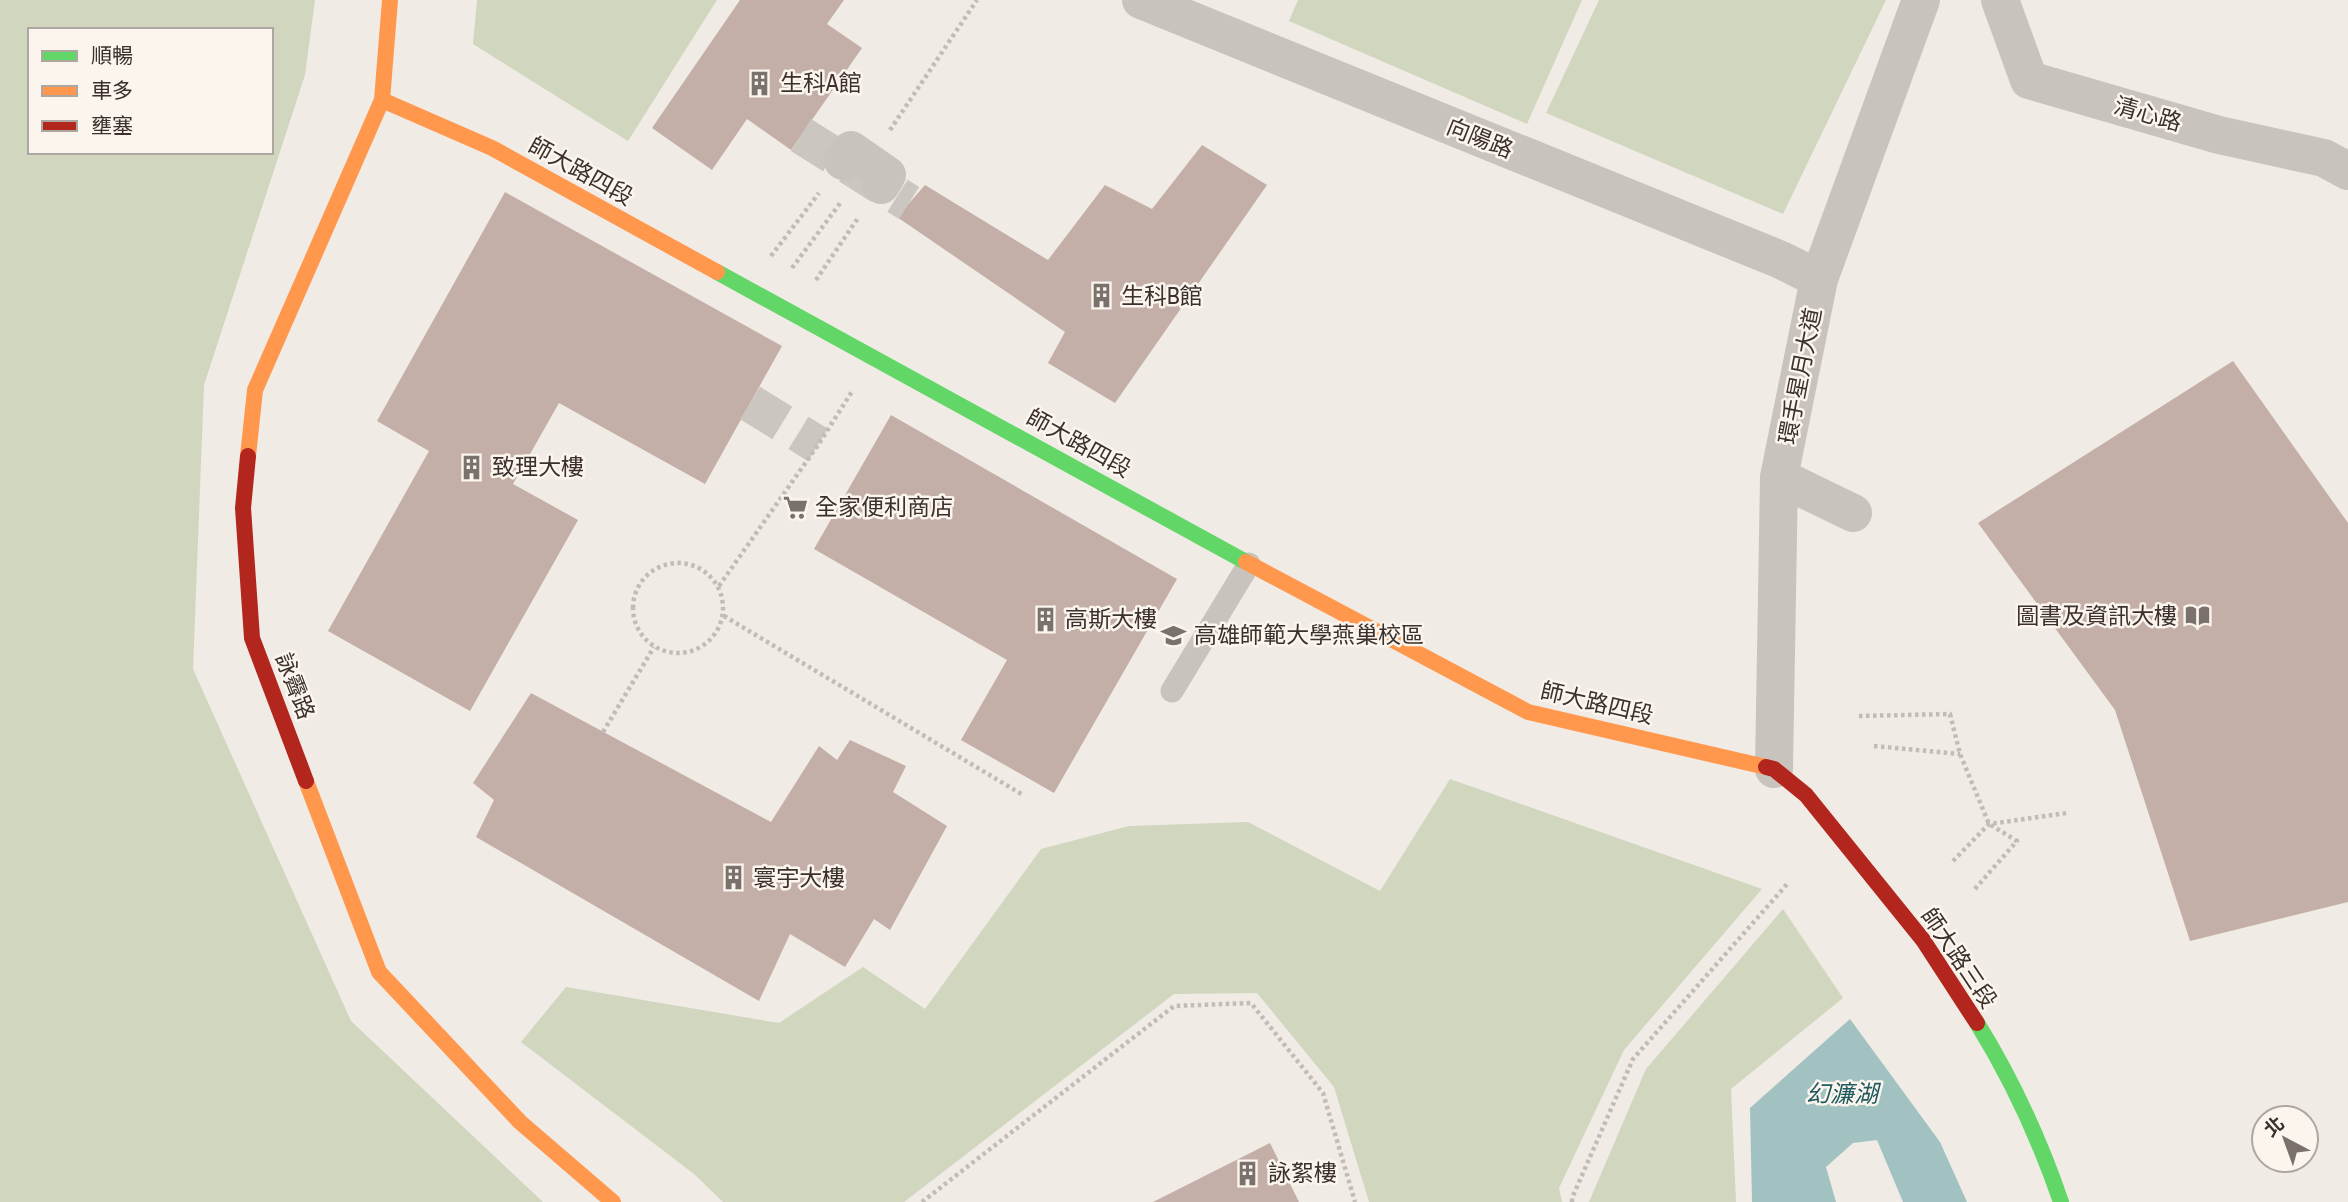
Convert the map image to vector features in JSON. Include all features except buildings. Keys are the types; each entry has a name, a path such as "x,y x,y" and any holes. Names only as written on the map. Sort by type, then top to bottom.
{"street":[{"path":"382,100 390,0"},
{"name":"向陽路","path":"1141,0 1742,244 1819,279"},
{"name":"環手星月大道","path":"1774,769 1779,477 1819,279 1921,0"},
{"name":"清心路","path":"2000,0 2029,80 2219,135 2325,158 2348,172"},
{"name":"師大路四段","path":"382,100 492,148 1250,564 1528,712 1774,769"},
{"name":"詠霽路","path":"382,100 255,390 243,509 252,638 379,972 520,1122 613,1202"},
{"path":"1779,477 1853,513"},
{"name":"師大路三段","path":"1774,769 1806,795 1923,940 2004,1066 2044,1153 2061,1202"}],"lane":[{"path":"1172,691 1250,564"}],"path":[{"path":"768,299 860,176 977,0"},
{"path":"748,288 860,176"},
{"path":"794,313 860,176"},
{"path":"719,586 818,445 875,357"},
{"path":"682,562 697,566 710,574 719,586 724,601 724,616 714,636 697,650 668,652 654,647 643,637 636,624 633,609 635,593 642,580 653,570 682,562"},
{"path":"724,616 1023,795"},
{"path":"603,732 654,647"},
{"path":"1859,716 1950,714 1960,754 1989,824 2017,841 1974,890"},
{"path":"1874,746 1960,754"},
{"path":"1953,861 1989,824 2067,813"},
{"path":"1573,1202 1572,1198 1633,1059 1789,882"},
{"path":"922,1202 1174,1006 1251,1003 1323,1093 1355,1202"}],"green space":[{"path":"0,0 315,0 305,75 204,385 193,669 351,1021 543,1202 0,1202"},
{"path":"477,0 717,0 628,141 473,44"},
{"path":"1298,0 1582,0 1527,124 1289,21"},
{"path":"1599,0 1886,0 1783,214 1546,113"},
{"path":"1450,779 1762,889 1624,1050 1559,1188 1562,1202 1369,1202 1334,1087 1257,993 1174,994 904,1202 723,1202 694,1174 521,1042 566,987 779,1023 863,967 925,1009 1041,849 1129,826 1248,822 1380,891"},
{"path":"1783,909 1843,998 1731,1089 1736,1202 1589,1202 1646,1069"}],"water":[{"name":"幻濂湖","path":"1850,1019 1940,1142 1967,1202 1903,1202 1877,1140 1853,1143 1826,1167 1836,1202 1752,1202 1750,1108"}],"tunnel":[{"path":"801,135 909,203"},
{"path":"750,403 818,445"}],"traffic: fast":[{"path":"717,272 1246,562"},
{"path":"1977,1023 2024,1110 2061,1202"}],"traffic: slow":[{"path":"248,456 255,390 382,100 390,0"},
{"path":"382,100 492,148 717,272"},
{"path":"1246,562 1528,712 1766,767"},
{"path":"306,781 379,972 520,1122 613,1202"}],"traffic: jam":[{"path":"248,456 243,508 252,638 306,781"},
{"path":"1766,767 1774,769 1806,795 1923,940 1977,1023"}],"place":[{"name":"生科A館","path":"760,83"},
{"name":"生科B館","path":"1101,296"},
{"name":"致理大樓","path":"472,467"},
{"name":"全家便利商店","path":"795,507"},
{"name":"圖書及資訊大樓","path":"2197,616"},
{"name":"高斯大樓","path":"1045,619"},
{"name":"高雄師範大學燕巢校區","path":"1174,635"},
{"name":"寰宇大樓","path":"733,878"},
{"name":"詠絮樓","path":"1248,1173"}]}
